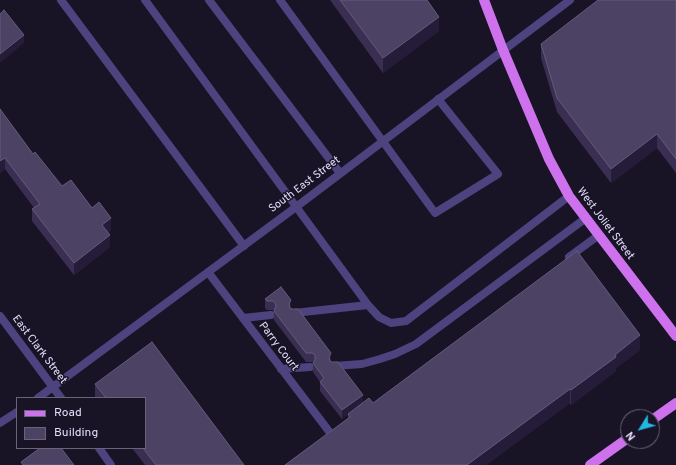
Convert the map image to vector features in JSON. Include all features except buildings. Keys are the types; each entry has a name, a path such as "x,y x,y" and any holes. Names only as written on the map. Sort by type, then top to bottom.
{"main road":[{"name":"West Joliet Street","path":"484,0 549,159 569,196 676,336"},
{"path":"660,414 676,403"},
{"path":"590,465 620,444"}],"street":[{"path":"60,0 244,246"},
{"path":"145,0 368,305 379,317 391,323 406,321 569,196"},
{"path":"209,0 340,173"},
{"path":"280,0 435,213 498,174 438,99"},
{"name":"South East Street","path":"40,397 54,388 244,246 570,0"},
{"path":"334,366 362,364 395,354 416,344 586,218"},
{"path":"561,264 599,235"},
{"name":"Parry Court","path":"208,272 331,434"},
{"path":"294,313 368,305"},
{"path":"243,318 271,315"},
{"name":"East Clark Street","path":"0,316 60,397"},
{"path":"281,369 310,367"},
{"path":"0,423 16,413"},
{"path":"100,449 111,465"}]}
